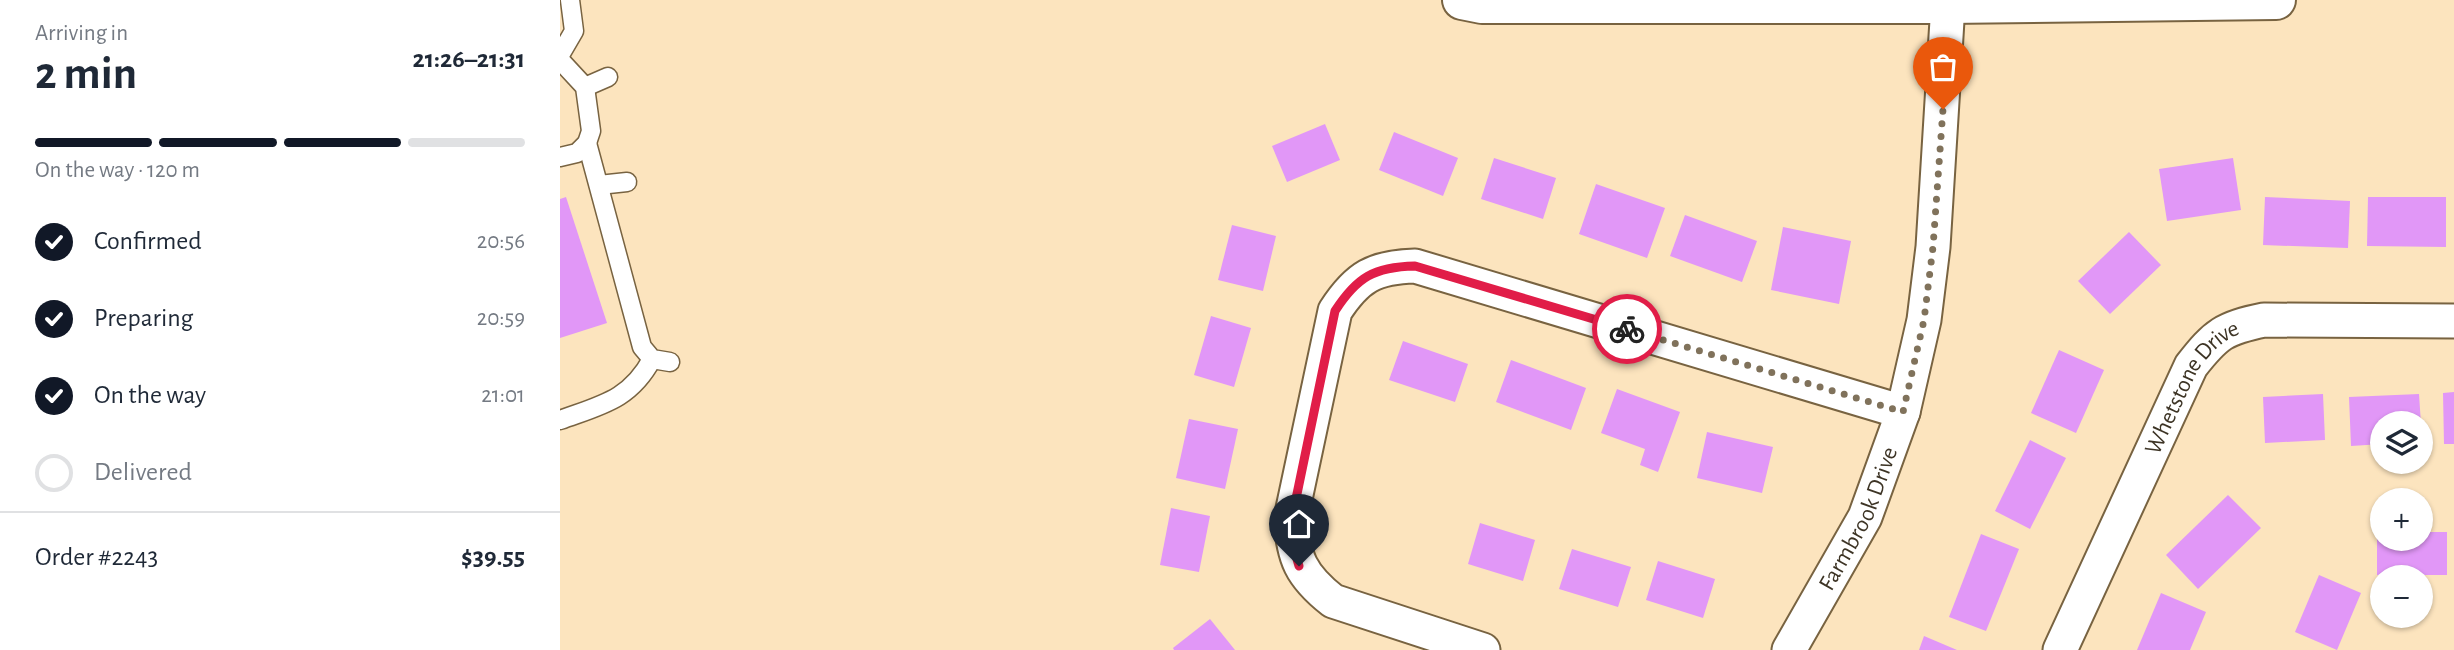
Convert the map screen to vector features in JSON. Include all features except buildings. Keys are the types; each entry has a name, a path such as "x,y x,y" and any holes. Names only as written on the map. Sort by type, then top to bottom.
{"main road":[{"path":"1462,0 1482,4 1948,4 2276,0"}],"street":[{"name":"Farmbrook Drive","path":"1789,650 1865,517 1903,412 1924,320 1933,247 1948,4"},
{"path":"1483,650 1333,601 1314,586 1299,566 1292,542 1292,518 1335,311 1349,290 1368,275 1390,266 1415,266 1903,412"},
{"name":"Whetstone Drive","path":"2060,650 2191,366 2210,340 2234,326 2264,320 2454,321"}],"lane":[{"path":"560,157 577,153 587,143 591,131 585,87 560,57 570,0"},
{"path":"585,87 608,77"},
{"path":"560,420 623,395 661,361 642,347 587,143"},
{"path":"599,185 627,181"}],"way so far":[{"path":"1627,329 1903,412 1924,320 1933,247 1943,109"}],"route":[{"path":"1299,566 1292,542 1292,518 1335,311 1349,290 1368,275 1390,266 1415,266 1627,329"}]}
